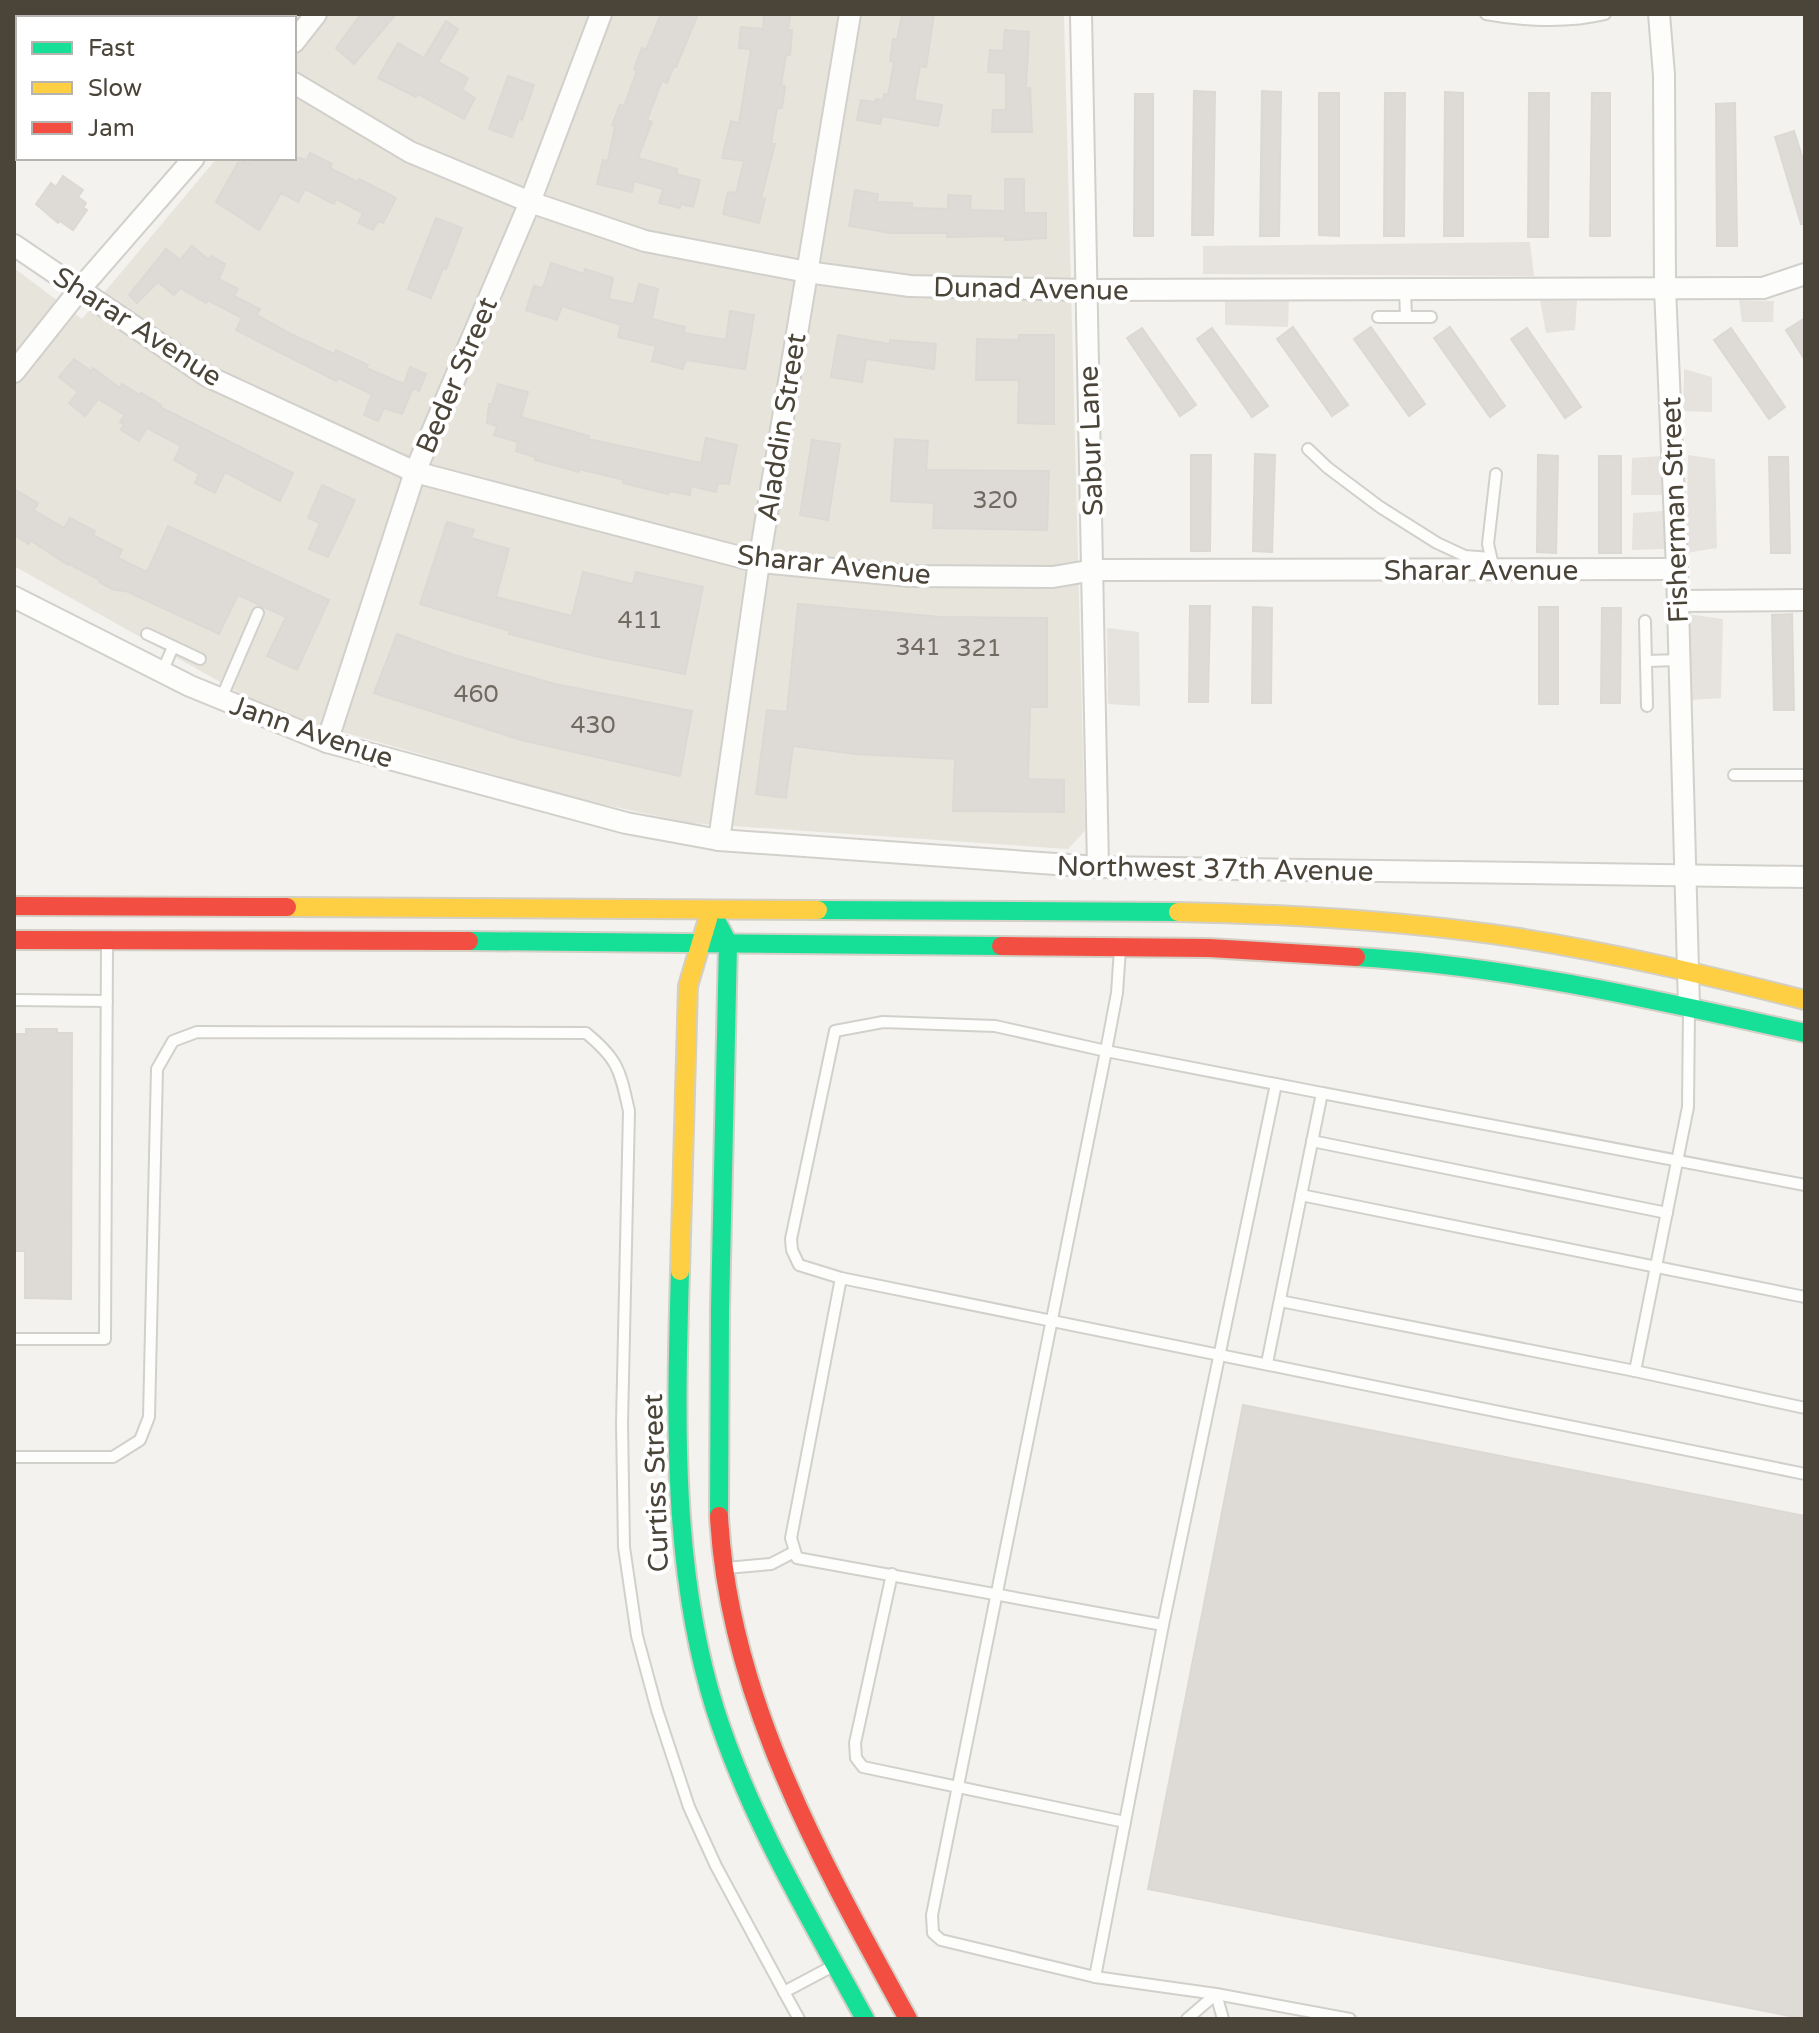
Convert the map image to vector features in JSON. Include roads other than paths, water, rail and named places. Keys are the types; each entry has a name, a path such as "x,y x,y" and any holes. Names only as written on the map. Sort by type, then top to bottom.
{"main road":[{"path":"14,906 1225,913 1331,918 1429,926 1547,942 1687,970 1805,1000"},
{"path":"711,909 728,943 718,1496 725,1574 754,1694 787,1786 847,1907 908,2019"},
{"name":"Curtiss Street","path":"711,909 688,986 679,1280 679,1461 686,1575 698,1642 715,1708 766,1837 865,2019"},
{"path":"14,940 699,942 1209,948 1424,961 1576,984 1805,1033"},
{"path":"682,1531 705,1567 725,1574"}],"street":[{"path":"296,39 316,14"},
{"name":"Beder Street","path":"327,742 415,472 530,202 601,14"},
{"name":"Aladdin Street","path":"719,840 759,562 850,14"},
{"name":"Sabur Lane","path":"1081,14 1098,867"},
{"name":"Fisherman Street","path":"1659,14 1664,75 1665,288 1677,569 1689,1006"},
{"name":"Dunad Avenue","path":"296,84 410,152 530,202 645,241 807,272 910,286 1086,290 1763,288 1805,274"},
{"path":"14,372 80,289 192,160"},
{"name":"Sharar Avenue","path":"14,245 207,376 415,472 759,562 909,576 1053,577 1094,570 1494,564 1677,569"},
{"name":"Jann Avenue","path":"14,597 162,672 327,742 626,823"},
{"path":"1678,601 1805,600"},
{"name":"Northwest 37th Avenue","path":"626,823 719,840 1098,867 1805,877"}],"lane":[{"path":"1486,14 1561,19 1605,14"},
{"path":"1405,289 1406,317"},
{"path":"1378,317 1431,317"},
{"path":"1308,449 1380,507 1437,543 1465,556 1494,564"},
{"path":"1494,564 1488,544 1496,474"},
{"path":"221,699 258,613"},
{"path":"1645,621 1647,706"},
{"path":"147,634 200,659"},
{"path":"162,672 173,647"},
{"path":"1646,661 1680,660"},
{"path":"1734,775 1805,775"},
{"path":"14,1339 105,1339 107,940"},
{"path":"1120,947 1117,993 995,1593 932,1915 933,1933 941,1940 1095,1977 1216,1994 1350,2019"},
{"path":"14,1000 107,1001"},
{"path":"1635,1371 1688,1107 1689,1006"},
{"path":"1805,1185 1106,1051 995,1026 883,1022 835,1031 791,1239 799,1265 841,1278 1805,1474"},
{"path":"14,1457 113,1457 140,1440 149,1417 157,1069 173,1041 197,1032 586,1033 620,1069 629,1111 622,1423 624,1532 637,1636 689,1807 716,1866 799,2019"},
{"path":"1095,1977 1163,1625 1276,1084"},
{"path":"1267,1363 1322,1093"},
{"path":"1312,1141 1667,1213"},
{"path":"1301,1195 1805,1297"},
{"path":"841,1278 791,1538 797,1558 1163,1625"},
{"path":"1280,1301 1805,1408"},
{"path":"725,1574 771,1564 794,1552"},
{"path":"892,1574 855,1743 856,1758 863,1767 1125,1822"},
{"path":"784,1992 834,1966"},
{"path":"1187,2019 1216,1994"},
{"path":"1216,1994 1223,2019"}]}
